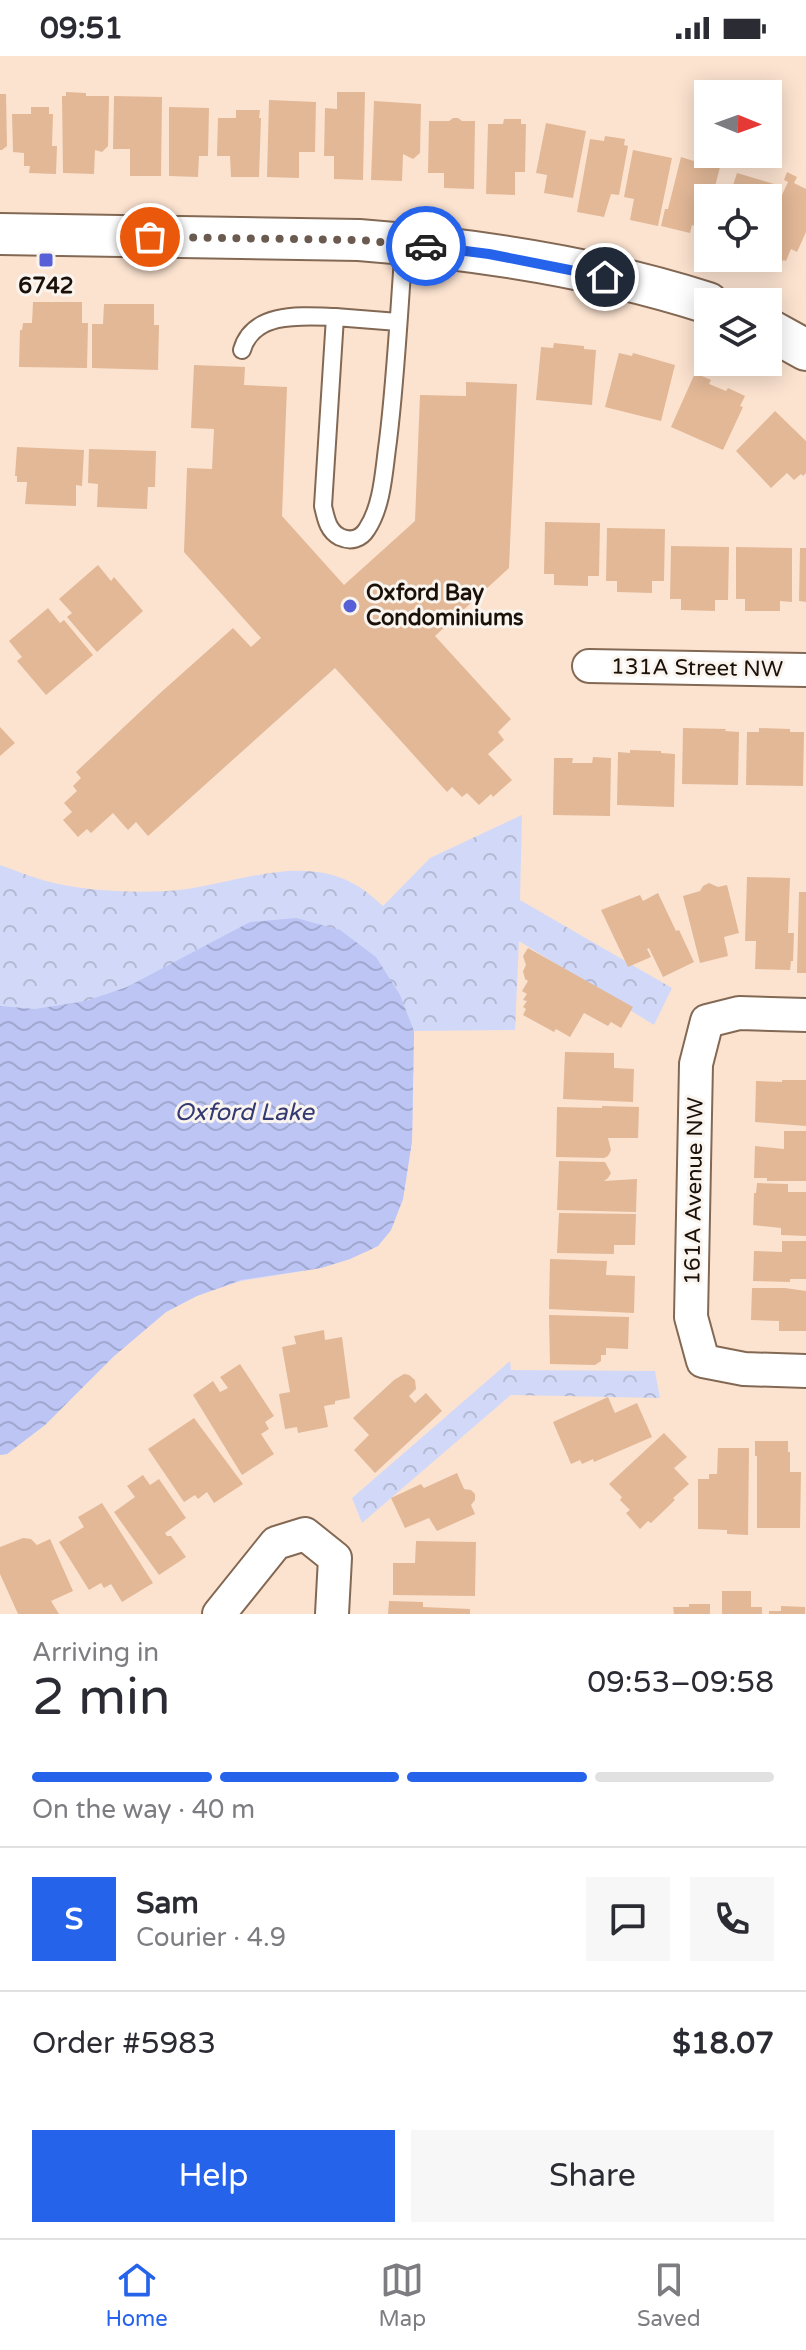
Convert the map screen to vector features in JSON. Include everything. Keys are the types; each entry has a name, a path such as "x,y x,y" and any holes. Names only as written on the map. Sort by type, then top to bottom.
{"street":[{"path":"0,234 404,243 518,259 634,282 694,299"},
{"path":"782,337 806,350"},
{"name":"131A Street NW","path":"589,666 806,670"},
{"name":"161A Avenue NW","path":"806,1015 739,1013 707,1021 696,1064 691,1317 703,1361 744,1369 806,1371"},
{"path":"219,1614 276,1543 305,1534 335,1558 332,1614"}],"lane":[{"path":"335,317 323,506 328,526 339,536 351,540 360,537 368,528 384,474 404,243"},
{"path":"242,350 245,339 272,320 295,316 398,322"}],"green space":[{"name":"Oxford Lake","path":"522,815 520,900 672,988 654,1025 519,941 515,1030 414,1031 412,1141 403,1199 391,1230 378,1246 321,1268 241,1281 196,1296 166,1312 113,1357 45,1425 7,1454 0,1455 0,865 61,884 137,892 190,889 261,874 309,871 332,875 354,884 383,906 430,858"},
{"path":"510,1361 511,1370 655,1371 660,1398 511,1395 362,1523 352,1498"}],"water":[{"name":"Oxford Lake","path":"296,918 340,930 376,957 400,995 414,1031 412,1141 403,1199 391,1230 378,1246 350,1259 321,1268 241,1280 197,1296 166,1312 113,1357 45,1425 7,1454 0,1455 0,1006 35,1009 86,1001 127,987 250,922"}],"building":[{"path":"66,92 109,96 108,146 102,152 95,150 94,174 63,173 62,96 66,96"},
{"path":"337,92 365,92 363,180 334,179 334,156 324,156 325,108 337,109"},
{"path":"0,94 6,94 7,146 2,150 0,150"},
{"path":"114,96 162,97 161,176 130,176 130,149 113,149"},
{"path":"269,100 316,102 315,152 299,152 299,178 267,177"},
{"path":"374,101 421,104 420,153 413,159 403,154 402,181 371,180"},
{"path":"31,107 49,107 49,114 53,114 52,146 57,146 56,174 29,173 30,166 24,166 24,153 13,152 12,114 31,114"},
{"path":"169,107 209,108 208,156 199,156 198,177 169,176"},
{"path":"236,110 260,110 259,177 231,177 230,156 217,156 218,118 236,118"},
{"path":"453,118 475,121 474,189 444,188 444,173 428,173 429,121 449,121"},
{"path":"504,119 521,119 521,124 526,124 525,172 515,172 515,195 486,194 488,124 503,124"},
{"path":"546,123 586,131 573,198 544,193 547,175 536,173"},
{"path":"605,136 625,139 624,145 628,146 619,195 611,194 604,217 577,212 590,139 604,141"},
{"path":"633,150 672,158 658,226 630,220 634,199 624,197"},
{"path":"681,157 694,161 694,168 720,168 716,184 694,184 694,226 690,233 661,226 665,209 668,209"},
{"path":"787,172 797,177 794,183 806,189 806,232 797,252 791,249 786,261 782,262 782,195 788,182 784,180"},
{"path":"737,173 774,184 733,184"},
{"path":"33,302 82,302 82,323 88,323 87,368 19,367 20,330 23,323 32,323"},
{"path":"104,304 154,304 154,325 159,325 158,370 92,368 92,324 103,324"},
{"path":"554,343 596,350 592,405 536,400 541,347 553,348"},
{"path":"619,353 632,356 633,353 675,365 661,421 605,407"},
{"name":"Oxford Bay Condominiums","path":"194,365 245,367 244,385 287,387 282,516 344,585 415,521 420,395 466,396 466,382 517,384 509,568 435,636 511,719 498,732 504,740 488,754 512,780 493,797 491,794 479,805 467,793 462,797 452,787 447,792 335,668 148,836 136,822 128,830 113,813 91,833 87,829 78,837 63,820 72,812 64,803 77,791 73,786 81,778 76,772 158,695 233,628 251,647 261,638 184,552 187,468 212,469 214,429 191,428"},
{"path":"694,375 711,380 709,384 726,391 728,388 745,396 723,450 671,427"},
{"path":"775,411 806,441 806,473 794,480 787,473 771,488 736,451"},
{"path":"17,447 84,450 82,486 76,485 76,506 25,504 27,482 17,482 15,476"},
{"path":"89,449 156,451 155,487 148,487 147,509 97,507 98,484 88,483"},
{"path":"545,522 600,523 599,576 588,576 588,586 554,585 554,574 544,574"},
{"path":"607,528 665,529 664,581 652,581 652,593 617,592 617,581 606,581"},
{"path":"671,546 729,547 728,600 715,600 715,611 681,610 681,599 670,599"},
{"path":"736,547 792,548 792,602 780,601 780,611 745,611 745,599 736,599"},
{"path":"800,548 806,548 806,602 799,601"},
{"path":"98,565 111,581 114,577 143,611 97,652 67,617 72,613 59,599"},
{"path":"48,608 60,623 64,620 93,655 46,695 17,661 22,657 9,641"},
{"path":"0,727 15,743 0,756"},
{"path":"683,728 739,732 738,785 682,784"},
{"path":"759,728 804,732 803,786 746,785 747,732 759,732"},
{"path":"630,750 675,754 674,807 617,805 618,752 630,753"},
{"path":"593,757 611,758 610,816 553,815 554,758 573,758 572,763 592,763"},
{"path":"747,877 790,878 788,933 794,933 790,970 755,969 756,941 745,941"},
{"path":"709,883 718,887 727,885 739,933 724,937 728,956 700,963 683,896 700,891"},
{"path":"799,892 806,892 806,973 797,973"},
{"path":"658,893 694,962 663,977 649,948 651,957 628,967 601,910 640,895 643,901"},
{"path":"528,948 633,1007 621,1028 611,1022 608,1026 584,1013 570,1037 523,1015 527,1001 523,1000 527,994 522,991 528,981 523,971 526,965 523,956"},
{"path":"565,1052 614,1053 614,1068 634,1069 633,1102 563,1099"},
{"path":"806,1080 806,1126 755,1122 756,1081"},
{"path":"557,1107 639,1107 638,1138 608,1138 611,1150 604,1158 556,1157"},
{"path":"784,1131 806,1131 806,1181 754,1178 755,1146 784,1149"},
{"path":"559,1161 605,1162 611,1173 604,1181 637,1179 636,1212 557,1210"},
{"path":"757,1183 788,1184 788,1192 806,1192 806,1236 781,1235 781,1228 753,1225"},
{"path":"559,1213 636,1214 635,1245 614,1245 614,1254 557,1253"},
{"path":"782,1241 806,1241 806,1279 753,1281 754,1251 782,1252"},
{"path":"550,1259 607,1261 606,1275 635,1276 634,1313 549,1309"},
{"path":"752,1288 806,1291 806,1331 779,1331 779,1321 751,1320"},
{"path":"549,1315 629,1317 628,1349 606,1348 606,1355 601,1355 601,1361 595,1365 550,1364"},
{"path":"324,1330 325,1340 342,1337 350,1398 324,1406 328,1427 298,1433 297,1427 285,1429 279,1394 290,1392 282,1347 296,1344 294,1336"},
{"path":"240,1364 274,1416 265,1422 269,1429 261,1434 274,1454 242,1475 193,1395 213,1381 220,1392 228,1388 220,1377"},
{"path":"404,1374 415,1380 416,1389 409,1396 415,1403 426,1393 442,1411 375,1473 354,1450 369,1435 353,1418"},
{"path":"608,1397 615,1413 637,1403 652,1437 594,1462 593,1459 582,1464 580,1460 571,1464 553,1422"},
{"path":"194,1418 243,1484 214,1503 207,1492 198,1499 195,1495 184,1502 148,1449"},
{"path":"664,1433 687,1457 674,1468 689,1484 651,1523 648,1521 640,1529 626,1513 630,1510 620,1500 622,1497 609,1484"},
{"path":"755,1441 788,1441 790,1472 801,1472 800,1528 757,1528"},
{"path":"718,1448 749,1448 748,1535 727,1534 727,1530 698,1529 698,1479 709,1479 709,1474 717,1474"},
{"path":"457,1473 464,1489 475,1494 471,1505 475,1514 437,1531 429,1518 405,1528 391,1498 421,1484 424,1488"},
{"path":"143,1475 150,1485 159,1479 186,1518 165,1533 171,1536 186,1557 159,1575 114,1512 135,1497 127,1486"},
{"path":"102,1503 153,1583 122,1602 111,1584 104,1588 101,1583 89,1590 59,1542 84,1527 78,1517"},
{"path":"23,1538 31,1539 37,1545 50,1539 73,1591 51,1601 59,1614 18,1614 0,1574 0,1547"},
{"path":"416,1541 476,1542 475,1596 393,1595 393,1563 415,1563"},
{"path":"722,1591 751,1591 751,1607 762,1607 762,1614 722,1614"},
{"path":"389,1601 423,1602 423,1607 470,1609 470,1614 388,1614"},
{"path":"689,1604 710,1604 710,1614 674,1614 673,1607 689,1607"},
{"path":"781,1606 805,1607 805,1614 769,1614 769,1611 781,1611"}],"way so far":[{"path":"150,237 359,240 426,246"}],"place":[{"name":"6742","path":"46,260"},
{"name":"Oxford Bay Condominiums","path":"350,606"}],"route":[{"path":"426,246 489,254 605,277"}]}
